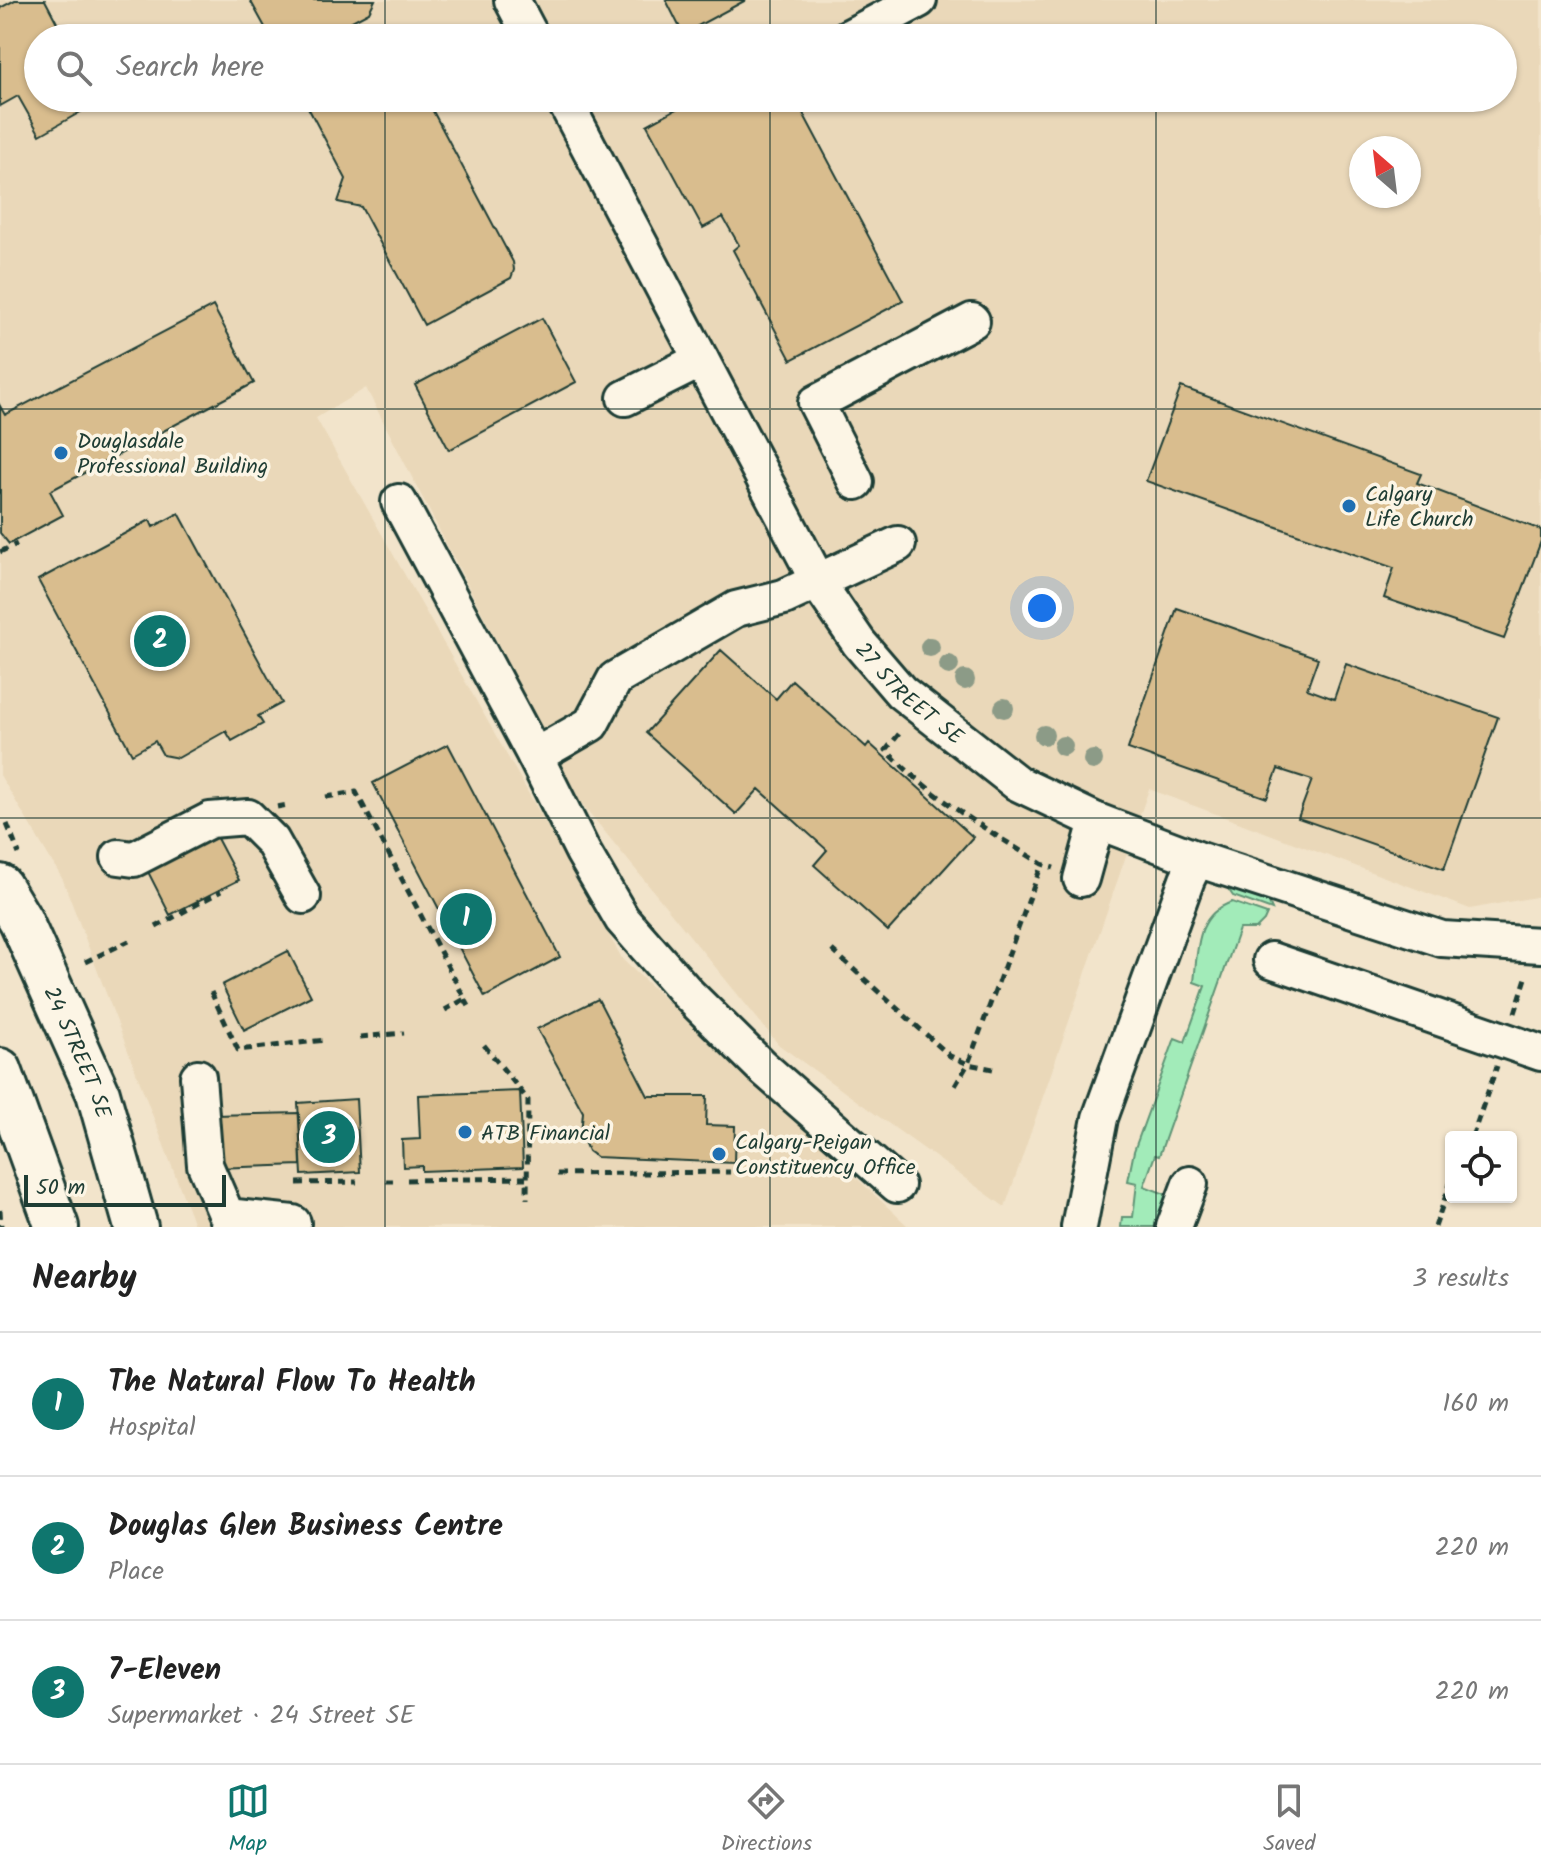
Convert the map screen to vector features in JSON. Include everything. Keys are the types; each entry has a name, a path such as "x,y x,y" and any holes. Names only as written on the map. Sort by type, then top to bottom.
{"main road":[{"name":"24 STREET SE","path":"10,870 21,921 98,1093 136,1227"},
{"path":"0,1070 54,1224"}],"street":[{"path":"512,0 525,24"},
{"path":"874,24 919,0"},
{"name":"27 STREET SE","path":"570,112 817,580 859,643 901,692 1017,783 1097,821 1197,859 1442,939 1541,945"},
{"path":"856,482 816,403 972,321"},
{"path":"625,398 701,360"},
{"path":"399,502 583,852 622,919 688,994 761,1066 897,1185"},
{"path":"535,756 591,724 615,679 736,609 784,597 898,544"},
{"path":"119,857 134,859 210,820 248,817 272,841 303,896"},
{"path":"1072,875 1097,821"},
{"path":"1079,1227 1100,1118 1197,859"},
{"path":"1271,960 1541,1053"},
{"path":"198,1077 205,1165 227,1216 293,1223"},
{"path":"1174,1227 1190,1184"}],"path":[{"path":"0,552 17,544"},
{"path":"899,734 886,750 911,776 971,821 1042,864 1072,875"},
{"path":"326,797 356,792 471,1010"},
{"path":"7,824 10,870"},
{"path":"955,1086 968,1064 1042,864"},
{"path":"156,927 221,891"},
{"path":"85,962 129,941"},
{"path":"832,950 888,1004 950,1056 968,1064 993,1069"},
{"path":"1511,1025 1526,978"},
{"path":"211,992 238,1050 325,1040"},
{"path":"445,1010 465,999"},
{"path":"360,1037 404,1033"},
{"path":"484,1045 528,1100 527,1199"},
{"path":"1474,1131 1500,1057"},
{"path":"557,1174 730,1172"},
{"path":"407,1180 526,1178"},
{"path":"297,1183 357,1182"},
{"path":"1435,1227 1445,1198"},
{"path":"0,1210 1,1227"}],"shaded area":[{"path":"0,0 1541,0 1541,896 1470,909 1149,789 1005,1207 779,1045 578,799 366,388 316,418 623,960 909,1227 195,1227 63,880 0,775"}],"green space":[{"path":"1229,890 1264,892 1272,910 1233,896"},
{"path":"1232,902 1267,914 1256,929 1239,929 1159,1156 1155,1155 1144,1186 1168,1195 1157,1227 1121,1227 1122,1217 1133,1217 1137,1183 1128,1181 1134,1151 1175,1038 1185,1042 1205,986 1194,982 1201,934 1211,915"}],"building":[{"path":"15,0 45,0 58,24 24,24 24,107 18,96 0,106 0,8"},
{"path":"250,0 375,0 369,12 346,24 263,24"},
{"path":"666,0 746,0 702,24 678,24"},
{"path":"27,112 81,112 40,135"},
{"path":"310,112 433,112 513,262 511,278 424,325 361,207 338,202 346,179"},
{"path":"671,112 802,112 903,301 791,360 733,250 739,245 723,217 703,228 647,125"},
{"name":"Douglasdale Professional Building","path":"213,306 254,383 50,491 63,515 9,544 0,533 0,406 5,415"},
{"path":"542,318 576,382 449,450 415,385"},
{"name":"Calgary Life Church","path":"1181,387 1421,474 1417,483 1541,530 1541,541 1504,639 1384,598 1394,568 1146,481"},
{"path":"179,513 282,703 258,716 263,724 232,741 226,731 178,758 163,755 155,741 132,754 38,580 150,520 153,527"},
{"path":"1177,608 1318,658 1307,689 1334,699 1346,664 1498,717 1444,869 1298,818 1312,780 1278,769 1267,798 1128,749"},
{"path":"721,650 776,699 792,680 866,747 869,743 973,837 888,931 814,865 827,850 759,789 736,814 646,733"},
{"path":"448,744 560,957 485,997 373,783"},
{"path":"211,827 239,880 170,915 143,862"},
{"path":"288,951 311,996 244,1030 222,985"},
{"path":"598,999 648,1096 707,1096 706,1125 735,1126 734,1163 596,1157 588,1151 581,1134 583,1112 537,1029"},
{"path":"520,1091 523,1167 422,1171 422,1166 403,1167 402,1140 420,1139 418,1095"},
{"path":"356,1099 360,1172 302,1175 298,1103"},
{"path":"299,1113 301,1165 215,1168 214,1115"}],"place":[{"name":"Douglasdale Professional Building","path":"61,453"},
{"name":"Calgary Life Church","path":"1349,506"},
{"name":"Douglas Glen Business Centre","path":"160,641"},
{"name":"The Natural Flow To Health","path":"466,919"},
{"name":"ATB Financial","path":"465,1132"},
{"name":"7-Eleven","path":"329,1137"},
{"name":"Calgary-Peigan Constituency Office","path":"719,1154"}]}
